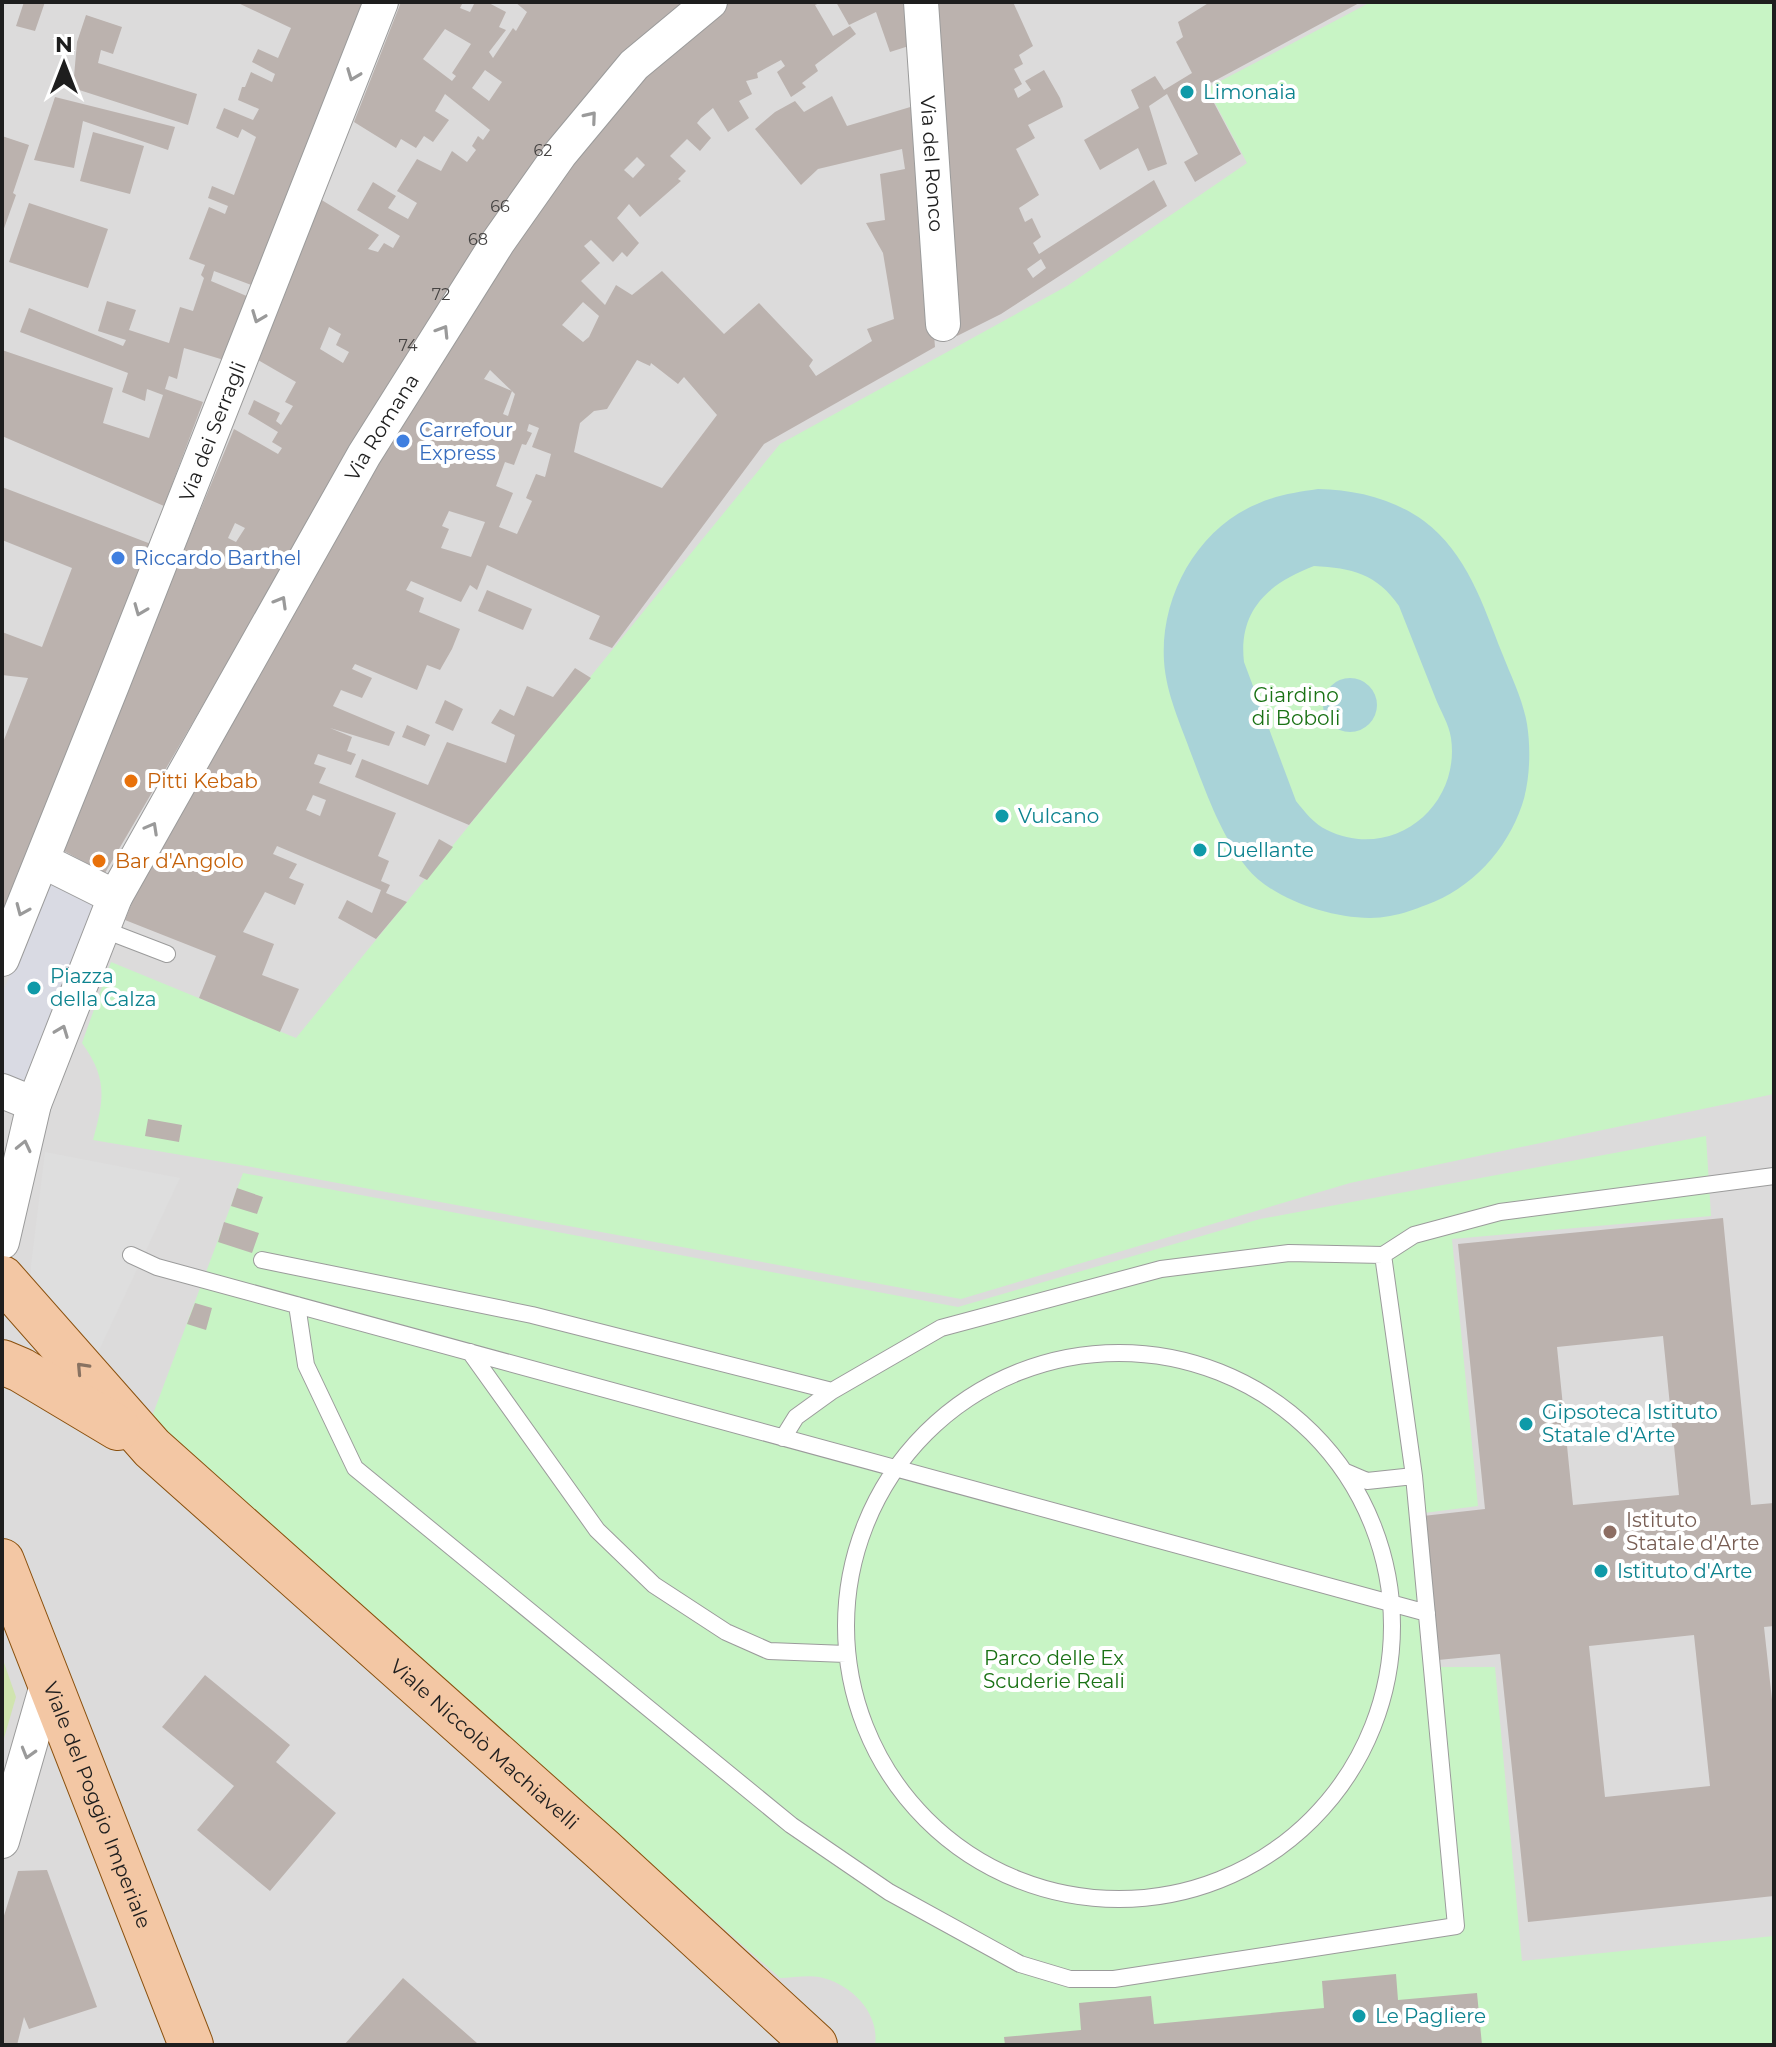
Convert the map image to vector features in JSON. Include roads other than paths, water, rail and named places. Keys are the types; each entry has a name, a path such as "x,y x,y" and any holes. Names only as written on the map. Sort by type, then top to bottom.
{"main road":[{"path":"2,1278 8,1302 2,1335"},
{"name":"Viale Niccolò Machiavelli","path":"2,1278 152,1448 422,1692 603,1850 802,2041"},
{"name":"Viale Niccolò Machiavelli","path":"2,1362 21,1370 152,1448"},
{"name":"Viale del Poggio Imperiale","path":"3,1555 191,2045"}],"street":[{"name":"Via dei Serragli","path":"43,861 381,2"},
{"name":"Via Romana","path":"115,897 364,455 498,242 560,154 634,65 710,2"},
{"name":"Via del Ronco","path":"921,2 943,324"},
{"path":"2,959 43,861 115,897 34,1104 2,1242"},
{"path":"2,1091 34,1104"},
{"path":"2,1841 49,1678"}],"lane":[{"path":"102,929 167,954"},
{"path":"783,1438 796,1417 832,1391 941,1328 1161,1269 1289,1253 1383,1255 1414,1235 1500,1212 1774,1176"},
{"path":"131,1255 157,1267 1427,1613"},
{"path":"297,1305 306,1365 355,1468 791,1825 889,1892 1020,1964 1070,1979 1114,1979 1456,1926 1414,1476 1383,1255"},
{"path":"262,1260 532,1315 832,1391"},
{"path":"470,1352 597,1530 654,1585 726,1632 769,1651 846,1654"},
{"path":"1092,1353 1151,1354 1208,1367 1261,1391 1308,1427 1346,1472 1369,1513 1385,1557 1393,1604 1390,1669 1372,1732 1339,1789 1294,1837 1239,1872 1177,1893 1111,1900 1046,1890 985,1865 932,1826 890,1777 860,1718 846,1654 844,1615 849,1576 859,1538 874,1502 895,1468 933,1424 981,1389 1034,1365 1092,1353"},
{"path":"1346,1472 1367,1481 1414,1476"}],"water":[{"path":"1318,489 1346,491 1399,506 1424,521 1452,548 1480,599 1520,697 1527,724 1529,765 1525,796 1515,822 1497,852 1458,889 1426,905 1395,915 1354,917 1313,908 1275,891 1247,868 1215,814 1168,685 1164,637 1168,613 1186,568 1200,548 1236,515 1257,504","holes":["1314,566 1352,571 1372,580 1399,606 1451,738 1451,763 1445,786 1433,806 1417,822 1397,833 1375,839 1351,838 1327,830 1296,801 1244,662 1246,627 1260,601 1270,590 1298,573"]},
{"path":"1350,678 1369,686 1377,705 1369,724 1350,732 1331,724 1323,705 1331,686"}],"place":[{"name":"Limonaia","path":"1187,92"},
{"name":"Carrefour Express","path":"403,441"},
{"name":"Riccardo Barthel","path":"118,558"},
{"name":"Pitti Kebab","path":"131,781"},
{"name":"Vulcano","path":"1002,816"},
{"name":"Duellante","path":"1200,850"},
{"name":"Bar d'Angolo","path":"99,861"},
{"name":"Piazza della Calza","path":"34,988"},
{"name":"Gipsoteca Istituto Statale d'Arte","path":"1526,1424"},
{"name":"Istituto Statale d'Arte","path":"1610,1532"},
{"name":"Istituto d'Arte","path":"1601,1571"},
{"name":"Le Pagliere","path":"1359,2016"}],"park label":[{"name":"Giardino di Boboli","path":"1296,706"},
{"name":"Parco delle Ex Scuderie Reali","path":"1054,1670"}]}
